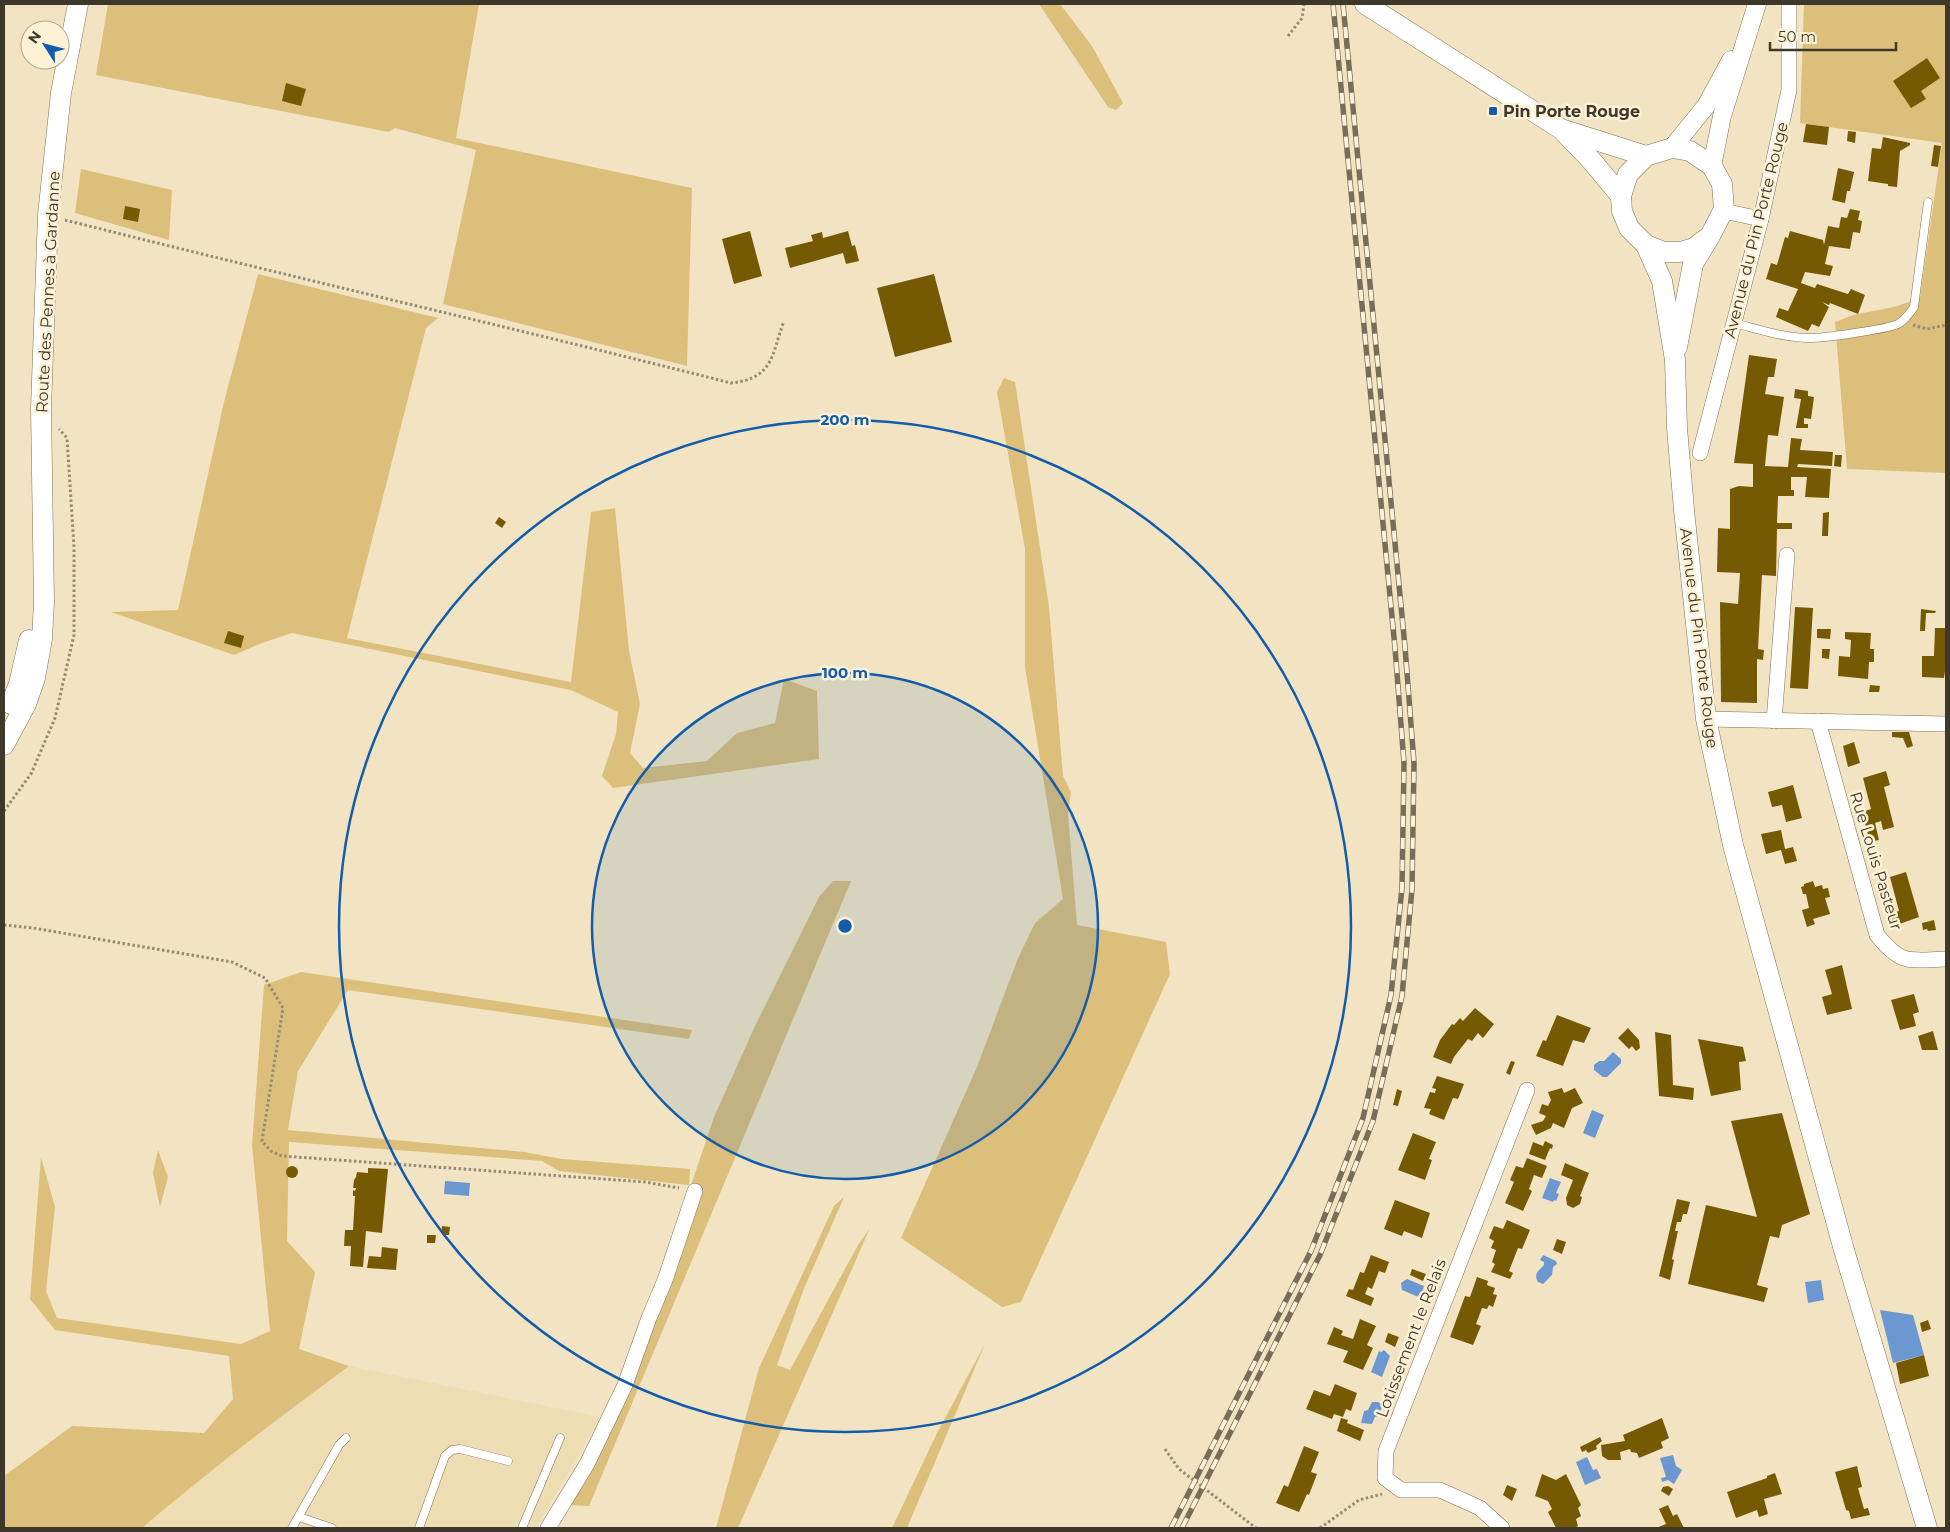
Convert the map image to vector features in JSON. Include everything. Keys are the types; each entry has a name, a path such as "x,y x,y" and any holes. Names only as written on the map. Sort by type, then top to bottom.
{"main road":[{"name":"Route des Pennes à Gardanne","path":"4,745 16,725 29,695 35,678 42,639 44,602 41,408 48,215 61,93 78,4"},
{"path":"1370,7 1561,129 1591,160 1621,196"},
{"path":"1561,129 1646,156"},
{"path":"1672,148 1690,151 1712,166 1722,184 1723,211 1710,236 1694,248 1680,252 1664,252 1646,245 1629,228 1622,211 1621,196 1628,174 1646,156 1672,148"},
{"name":"Avenue du Pin Porte Rouge","path":"1675,360 1693,264 1710,236"},
{"name":"Avenue du Pin Porte Rouge","path":"1646,245 1662,281 1675,360 1677,428 1684,510 1706,720 1733,845 1844,1250"},
{"name":"Route des Pennes à Gardanne","path":"4,719 19,684 30,633 43,492"},
{"path":"1844,1250 1914,1528"},
{"path":"1844,1250 1927,1528"}],"street":[{"path":"1712,166 1722,116 1757,4"},
{"name":"Avenue du Pin Porte Rouge","path":"1700,453 1761,219 1789,90 1789,4"},
{"path":"1672,148 1706,106 1751,22"},
{"path":"1723,211 1761,219"},
{"path":"1774,720 1788,555"},
{"path":"1706,720 1946,724"},
{"name":"Rue Louis Pasteur","path":"1818,721 1877,936 1891,952 1907,960 1946,959"},
{"name":"Lotissement le Relais","path":"1401,1490 1385,1478 1386,1451 1527,1090"},
{"path":"548,1528 587,1464 625,1385 665,1280 695,1191"},
{"path":"1401,1490 1440,1490 1480,1508 1502,1528"}],"lane":[{"path":"1734,323 1778,335 1808,338 1850,333 1898,324 1914,307 1928,202"},
{"path":"292,1528 339,1445 346,1438"},
{"path":"522,1528 560,1438"},
{"path":"419,1528 445,1456 452,1450 460,1449 508,1461"},
{"path":"299,1517 332,1528"}],"path":[{"path":"1288,36 1302,18 1304,4"},
{"path":"48,215 731,383 749,381 766,370 784,321"},
{"path":"1904,319 1913,325 1927,330 1946,325"},
{"path":"4,925 33,928 232,962 265,978 284,1008 262,1142 271,1151 282,1156 645,1182 695,1191"},
{"path":"1165,1449 1179,1469 1256,1528"},
{"path":"1320,1528 1359,1500 1401,1490"}],"shaded area":[{"path":"108,4 479,4 456,138 692,188 687,366 443,304 476,150 395,128 389,132 96,75"},
{"path":"1039,4 1060,4 1092,46 1123,103 1116,110 1108,107"},
{"path":"1804,4 1946,4 1946,473 1847,469 1835,322 1853,315 1894,307 1920,298 1942,143 1800,123"},
{"path":"81,169 172,190 169,240 75,213"},
{"path":"258,274 438,318 426,328 347,638 571,682 591,512 615,508 629,651 640,704 630,753 643,768 707,761 737,733 775,723 784,679 817,691 819,759 613,788 602,776 616,734 618,712 571,690 292,633 234,655 111,612 178,610 224,402"},
{"path":"1004,378 1015,382 1049,607 1063,776 1071,792 1068,814 1077,925 1166,942 1170,974 1021,1302 1002,1307 901,1238 977,1067 1018,958 1035,923 1063,899 1025,667 1025,549 997,392"},
{"path":"833,881 851,881 589,1506 567,1505 615,1419 670,1288 700,1197 692,1182 714,1117 755,1026 819,897"},
{"path":"301,972 692,1030 689,1039 348,990 298,1071 288,1130 524,1152 562,1159 690,1169 689,1185 559,1171 542,1161 289,1142 287,1241 315,1272 299,1349 349,1366 244,1445 142,1528 4,1528 4,1476 72,1426 204,1433 233,1399 229,1356 55,1330 30,1299 41,1157 55,1207 46,1291 57,1318 241,1344 270,1331 252,1145 264,985"},
{"path":"158,1150 168,1177 160,1207 153,1173"},
{"path":"844,1197 803,1291 777,1365 790,1370 858,1245 870,1228 738,1528 716,1528 759,1368 834,1206"},
{"path":"985,1344 907,1528 892,1528 938,1431"},
{"path":"349,1366 601,1417 536,1528 142,1528 203,1476 272,1422"}],"water":[{"path":"1613,1052 1621,1059 1621,1063 1607,1077 1603,1077 1594,1070 1594,1065 1599,1061 1604,1061"},
{"path":"1592,1110 1604,1115 1595,1138 1583,1133"},
{"path":"1550,1178 1561,1182 1556,1193 1559,1194 1556,1201 1554,1200 1553,1202 1542,1198"},
{"path":"445,1181 470,1183 469,1196 444,1194"},
{"path":"1543,1255 1556,1261 1557,1264 1553,1267 1552,1275 1543,1284 1538,1282 1536,1276 1537,1272 1544,1265 1544,1262 1540,1260"},
{"path":"1407,1279 1424,1286 1421,1298 1402,1290 1401,1283"},
{"path":"1821,1280 1824,1300 1808,1303 1805,1282"},
{"path":"1880,1310 1913,1315 1924,1355 1893,1363"},
{"path":"1384,1350 1390,1356 1382,1377 1371,1372 1379,1351"},
{"path":"1372,1402 1378,1402 1383,1405 1378,1416 1375,1417 1372,1424 1361,1423 1364,1411 1368,1410"},
{"path":"1673,1455 1676,1466 1682,1470 1674,1484 1668,1480 1662,1482 1661,1478 1666,1477 1660,1458"},
{"path":"1587,1457 1593,1470 1597,1469 1601,1478 1585,1485 1576,1462"}],"building":[{"path":"1927,58 1940,78 1921,91 1926,99 1911,108 1893,81"},
{"path":"286,83 306,89 301,106 282,101"},
{"path":"1806,124 1829,127 1827,145 1803,142"},
{"path":"1848,131 1856,132 1855,143 1847,141"},
{"path":"1883,137 1910,143 1910,145 1900,151 1897,187 1868,181 1872,148 1881,149"},
{"path":"1934,145 1941,146 1938,167 1931,166"},
{"path":"1838,168 1854,172 1845,203 1832,200"},
{"path":"125,206 140,209 138,222 123,219"},
{"path":"1850,209 1860,211 1858,220 1862,221 1860,233 1853,232 1850,249 1829,246 1825,264 1833,266 1830,276 1805,272 1801,283 1815,288 1817,284 1848,294 1851,289 1865,295 1858,314 1830,303 1829,305 1822,302 1829,307 1819,327 1812,324 1808,331 1776,317 1779,308 1788,311 1798,289 1766,279 1771,263 1777,265 1785,237 1788,238 1790,231 1823,240 1824,245 1828,226 1839,228 1841,217 1847,218"},
{"path":"750,231 762,276 734,284 722,239"},
{"path":"848,231 852,246 855,245 859,261 846,264 843,253 790,268 785,248 813,241 811,235 822,232 823,238"},
{"path":"934,274 952,342 895,357 877,288"},
{"path":"1749,355 1777,359 1774,377 1768,377 1765,394 1784,397 1778,436 1768,435 1765,466 1788,467 1791,438 1802,439 1800,450 1833,452 1832,466 1798,464 1797,467 1831,469 1829,498 1805,497 1807,477 1791,477 1791,490 1794,490 1794,496 1778,496 1777,523 1792,523 1792,529 1777,529 1776,576 1762,575 1758,649 1764,650 1763,660 1757,659 1757,703 1721,702 1720,602 1738,604 1740,573 1717,572 1718,528 1730,529 1730,489 1739,486 1753,487 1753,464 1734,463"},
{"path":"1795,389 1808,391 1808,396 1814,397 1811,419 1804,418 1804,424 1808,424 1808,428 1796,428 1801,399 1794,398"},
{"path":"1835,455 1842,455 1841,467 1834,466"},
{"path":"1829,512 1828,536 1822,536 1823,513"},
{"path":"499,517 506,522 502,528 495,523"},
{"path":"1795,607 1813,608 1808,689 1790,688"},
{"path":"1921,609 1936,611 1935,613 1926,613 1925,631 1920,631"},
{"path":"1935,628 1946,628 1944,678 1922,677 1922,656 1934,656"},
{"path":"1817,629 1831,629 1830,639 1817,638"},
{"path":"228,631 244,636 241,648 224,643"},
{"path":"1845,632 1871,633 1870,649 1874,649 1874,662 1869,662 1868,679 1838,676 1839,656 1850,657 1851,640 1845,639"},
{"path":"1822,649 1830,649 1829,659 1822,658"},
{"path":"1870,685 1880,686 1879,692 1869,692"},
{"path":"1892,732 1909,732 1913,746 1907,748 1903,738 1892,737"},
{"path":"1854,742 1860,763 1848,767 1843,746"},
{"path":"1886,771 1890,785 1884,787 1894,827 1883,830 1881,821 1875,823 1879,840 1870,842 1862,812 1871,809 1863,778"},
{"path":"1793,785 1802,818 1786,822 1782,805 1772,807 1768,792"},
{"path":"1781,830 1785,849 1793,847 1797,861 1785,864 1781,850 1766,854 1761,834"},
{"path":"1906,872 1919,917 1894,926 1890,914 1899,911 1890,877"},
{"path":"1813,881 1815,887 1822,885 1823,889 1828,888 1830,897 1825,898 1830,914 1813,919 1815,924 1807,927 1802,910 1809,908 1806,894 1803,894 1801,887"},
{"path":"1934,920 1936,930 1923,930 1922,923"},
{"path":"1842,965 1852,1009 1827,1015 1822,997 1832,994 1825,970"},
{"path":"1914,994 1919,1012 1913,1014 1916,1026 1900,1030 1891,1000"},
{"path":"1475,1008 1494,1024 1483,1038 1478,1033 1472,1041 1468,1039 1451,1064 1433,1057 1440,1040 1452,1024 1454,1025 1460,1018 1463,1021"},
{"path":"1557,1015 1591,1028 1584,1043 1573,1040 1563,1066 1536,1056 1543,1040 1546,1041"},
{"path":"1628,1028 1639,1040 1640,1048 1636,1051 1632,1046 1629,1049 1618,1038"},
{"path":"1933,1031 1938,1050 1922,1050 1918,1036"},
{"path":"1655,1032 1671,1035 1673,1085 1694,1088 1693,1100 1659,1096"},
{"path":"1698,1039 1743,1047 1746,1061 1739,1062 1741,1090 1711,1096"},
{"path":"1511,1061 1515,1062 1510,1075 1506,1073"},
{"path":"1437,1076 1464,1084 1458,1099 1453,1098 1444,1120 1429,1114 1431,1109 1424,1108 1430,1092 1435,1093 1436,1089 1432,1088"},
{"path":"1562,1088 1564,1093 1575,1088 1583,1103 1572,1108 1564,1128 1553,1123 1551,1128 1536,1135 1531,1125 1543,1121 1546,1116 1539,1113 1542,1104 1548,1106 1551,1100 1548,1092"},
{"path":"1397,1089 1402,1091 1398,1106 1393,1105"},
{"path":"1782,1113 1810,1214 1782,1225 1779,1238 1770,1236 1757,1285 1768,1288 1764,1302 1688,1284 1706,1205 1757,1217 1731,1121"},
{"path":"1413,1133 1436,1142 1429,1159 1432,1160 1425,1180 1398,1170"},
{"path":"1545,1141 1553,1145 1545,1160 1529,1154 1533,1142 1543,1146"},
{"path":"1527,1158 1547,1166 1542,1178 1534,1175 1529,1189 1532,1191 1523,1211 1505,1203 1514,1182 1510,1180 1516,1166 1523,1168"},
{"path":"1565,1163 1589,1173 1580,1196 1582,1197 1580,1204 1573,1208 1567,1205 1566,1198 1573,1180 1561,1175"},
{"path":"290,1166 294,1166 298,1172 294,1178 290,1178 286,1174 286,1170"},
{"path":"368,1168 388,1169 382,1233 366,1231 363,1267 350,1266 351,1246 344,1246 345,1230 353,1230 355,1196 353,1196 353,1190 355,1191 356,1188 353,1188 354,1180 357,1172 368,1173"},
{"path":"1677,1199 1690,1202 1687,1214 1683,1214 1681,1222 1677,1222 1675,1231 1678,1231 1670,1280 1659,1276"},
{"path":"1395,1200 1430,1213 1422,1238 1404,1231 1402,1236 1384,1229"},
{"path":"1507,1220 1530,1230 1522,1249 1518,1248 1509,1271 1513,1273 1510,1279 1491,1272 1495,1264 1492,1262 1496,1250 1491,1248 1494,1241 1489,1238 1494,1226 1503,1229"},
{"path":"442,1226 450,1227 449,1235 442,1235"},
{"path":"427,1235 436,1235 435,1243 427,1243"},
{"path":"1557,1239 1566,1242 1562,1254 1553,1250"},
{"path":"382,1247 398,1249 396,1270 367,1268 369,1256 381,1257"},
{"path":"1371,1255 1389,1262 1385,1273 1379,1271 1372,1289 1368,1287 1365,1294 1374,1298 1371,1306 1346,1296 1349,1289 1353,1290 1360,1272 1364,1273"},
{"path":"1412,1269 1426,1274 1423,1281 1410,1275"},
{"path":"1477,1277 1488,1281 1487,1285 1495,1288 1493,1294 1497,1295 1493,1307 1489,1305 1487,1309 1482,1308 1476,1324 1481,1326 1473,1345 1450,1337 1465,1296 1470,1297"},
{"path":"1360,1319 1376,1326 1367,1345 1373,1348 1363,1370 1343,1362 1348,1351 1327,1344 1334,1327 1343,1331 1341,1335 1353,1339"},
{"path":"1928,1320 1931,1329 1922,1332 1920,1323"},
{"path":"1388,1333 1399,1337 1395,1347 1385,1342"},
{"path":"1924,1355 1929,1376 1900,1384 1896,1363"},
{"path":"1335,1384 1357,1393 1351,1411 1346,1409 1343,1417 1334,1414 1332,1419 1306,1409 1314,1390 1330,1396"},
{"path":"1341,1418 1348,1420 1347,1423 1364,1430 1360,1441 1337,1431"},
{"path":"1662,1418 1669,1438 1661,1442 1663,1448 1639,1458 1637,1453 1631,1452 1630,1449 1620,1452 1621,1460 1608,1460 1602,1456 1601,1445 1625,1441 1623,1435"},
{"path":"1600,1437 1602,1441 1596,1446 1597,1449 1588,1453 1586,1450 1582,1452 1580,1447"},
{"path":"1304,1446 1319,1452 1311,1472 1317,1474 1309,1495 1307,1494 1299,1512 1276,1503 1284,1485 1288,1487"},
{"path":"1857,1466 1862,1487 1858,1488 1864,1509 1868,1508 1870,1515 1851,1519 1849,1511 1846,1510 1835,1472"},
{"path":"1775,1473 1782,1494 1764,1499 1768,1514 1759,1517 1757,1510 1736,1518 1727,1492 1767,1478 1767,1476"},
{"path":"1542,1474 1556,1480 1566,1474 1581,1505 1578,1508 1581,1516 1576,1519 1578,1526 1574,1528 1556,1528 1548,1512 1552,1509 1548,1501 1535,1496"},
{"path":"1507,1485 1517,1489 1512,1501 1503,1495"},
{"path":"1668,1486 1673,1489 1669,1496 1661,1491 1663,1487"},
{"path":"1668,1505 1673,1516 1677,1514 1684,1528 1656,1528 1666,1524 1659,1509"}],"railway":[{"path":"1171,1528 1311,1251 1363,1118 1391,995 1402,888 1404,763 1395,648 1333,4"},
{"path":"1182,1528 1320,1255 1373,1121 1402,996 1412,889 1414,763 1405,647 1343,4"}],"place":[{"name":"Pin Porte Rouge","path":"1493,111"}]}
